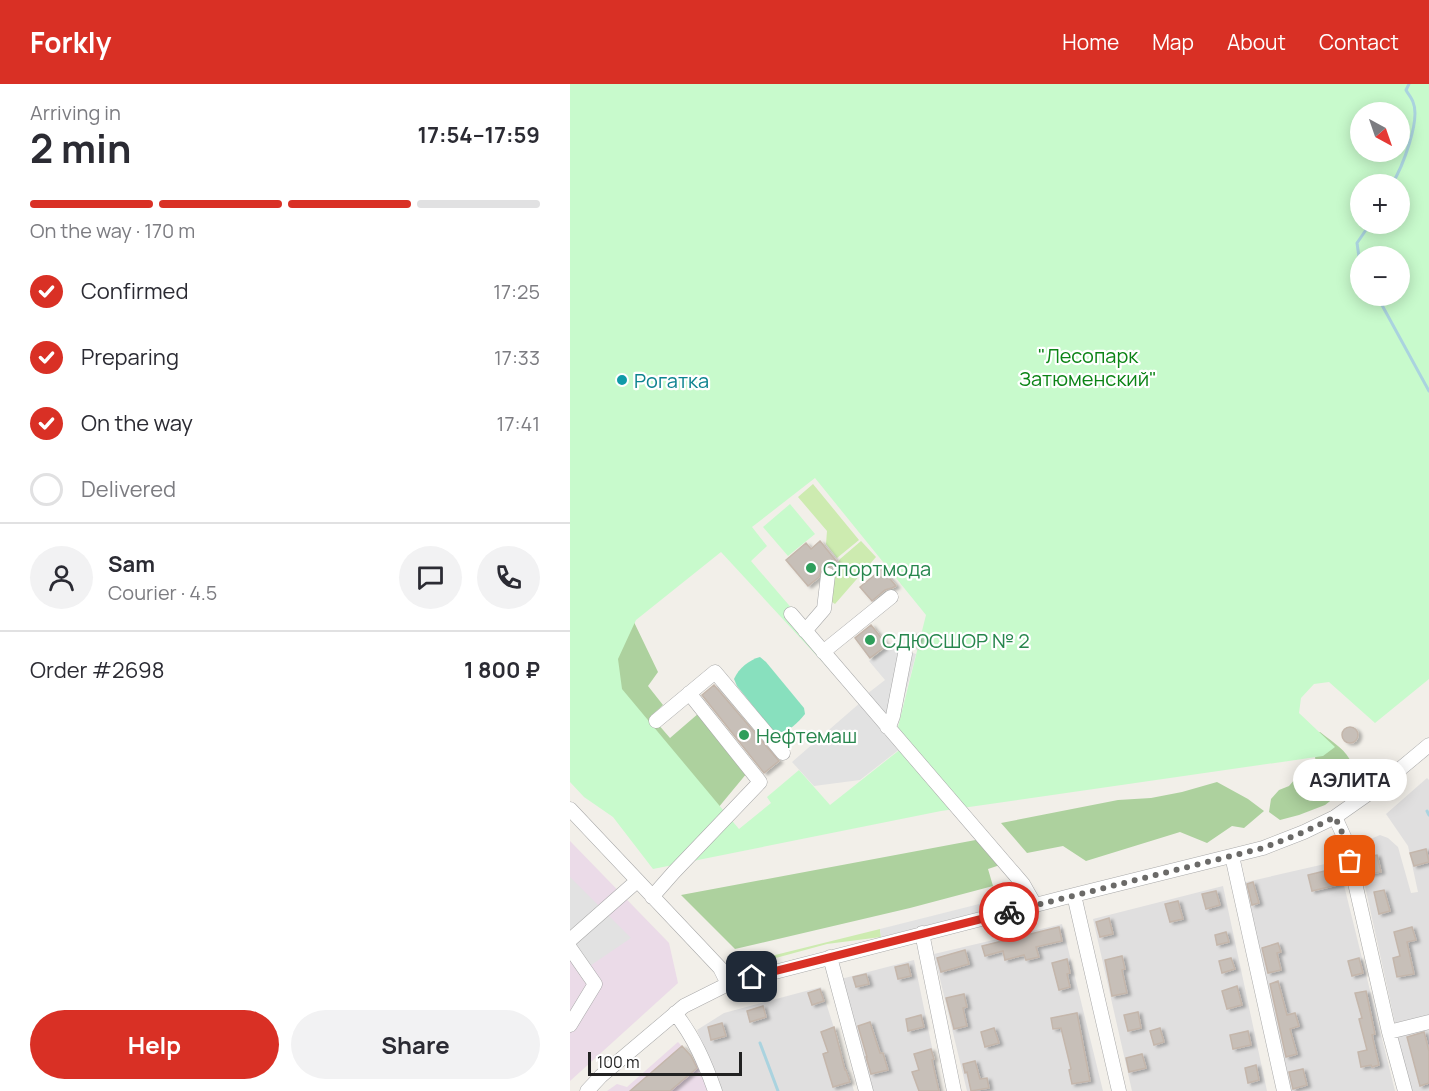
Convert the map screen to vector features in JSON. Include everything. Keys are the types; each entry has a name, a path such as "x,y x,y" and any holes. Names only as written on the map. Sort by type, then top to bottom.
{"street":[{"path":"805,631 824,609 828,575"},
{"path":"823,652 891,597"},
{"path":"791,614 1023,884 1035,905"},
{"path":"887,727 893,716 905,654"},
{"path":"656,721 715,672 783,753"},
{"path":"652,897 760,782 689,693"},
{"path":"587,1091 601,1076 675,1013 690,1002 728,984 1263,848 1335,817 1382,784 1429,746"},
{"path":"570,809 720,968 728,984"},
{"path":"1335,817 1345,839 1389,1032 1405,1091"},
{"path":"1232,856 1284,1091"},
{"path":"570,940 637,881"},
{"path":"1074,895 1119,1091"},
{"path":"922,933 954,1091"},
{"path":"570,948 595,984 570,1025"},
{"path":"830,957 866,1091"},
{"path":"675,1013 687,1028 716,1091"},
{"path":"1389,1032 1429,1022"}],"shaded area":[{"path":"890,645 916,654 896,729 867,694 885,680 869,661"},
{"path":"861,702 901,748 860,780 814,786 792,762"},
{"path":"1427,778 1429,780 1429,1015 1395,1023 1356,845 1380,835 1388,838 1398,847 1411,893 1418,892 1408,846 1386,814"},
{"path":"570,841 669,943 678,983 570,1081"},
{"path":"1338,861 1395,1091 1290,1091 1242,883"},
{"path":"570,877 631,938 581,972 570,956"},
{"path":"1223,886 1267,1091 1132,1091 1093,919"},
{"path":"1007,897 1012,904 881,937 880,929"},
{"path":"1062,924 1103,1091 967,1091 934,954"},
{"path":"914,960 941,1091 873,1091 841,979"},
{"path":"821,987 854,1091 720,1091 697,1030 724,1013"},
{"path":"1429,1027 1429,1091 1411,1091 1397,1036"},
{"path":"678,1042 699,1066 709,1091 607,1091 617,1084 627,1087"}],"green space":[{"name":"\"Лесопарк Затюменский\"","path":"570,84 1429,84 1429,679 1375,723 1329,682 1314,684 1301,698 1299,713 1335,747 1323,756 941,811 653,869 613,817 584,797 570,782","holes":["815,478 926,615 897,731 751,561 767,546 752,527","721,552 902,748 830,805 799,770 767,797 771,803 739,829 622,689 618,659 636,620"]},
{"path":"570,374 633,620 658,672 648,686 663,705 651,716 670,738 699,713 747,773 718,808 622,745"},
{"path":"813,484 859,540 837,558 826,544 827,531 798,497"},
{"path":"790,504 815,534 788,556 763,527"},
{"path":"861,541 876,557 835,604 832,602 833,572 840,559"},
{"path":"760,657 804,708 805,714 791,728 783,732 774,732 737,686 734,679 745,665"},
{"path":"1320,732 1349,757 1356,781 1325,805 1280,820 1269,812 1271,799 1296,778 1310,775 1317,770 1315,757 1311,751 1311,736"},
{"path":"1217,782 1248,799 1264,811 1244,828 1232,826 1207,843 1180,832 1086,861 1063,846 1027,853 1001,823 1118,800 1151,798"},
{"path":"981,839 1003,864 988,869 993,886 735,949 681,895"},
{"path":"880,929 881,937 827,944 757,963 751,961"}],"building":[{"name":"Спортмода","path":"820,541 837,562 831,567 821,569 819,577 808,586 786,560 806,543 811,549"},
{"path":"882,569 896,586 885,590 872,601 860,587"},
{"name":"СДЮСШОР № 2","path":"871,625 887,645 870,658 855,638"},
{"path":"910,633 920,636 917,646 907,643"},
{"name":"Нефтемаш","path":"714,685 779,761 764,773 702,695"},
{"path":"1347,727 1353,727 1358,735 1356,741 1347,743 1342,738 1342,732"},
{"path":"1426,849 1429,862 1414,866 1410,853"},
{"path":"1377,855 1381,872 1369,874 1366,857"},
{"path":"1337,868 1341,884 1312,891 1308,875"},
{"path":"1253,882 1259,903 1252,905 1247,884"},
{"path":"1384,890 1390,911 1379,914 1374,892"},
{"path":"1216,891 1220,905 1206,909 1202,894"},
{"path":"1178,901 1183,919 1170,922 1165,904"},
{"path":"1109,918 1113,934 1100,937 1096,922"},
{"path":"1059,927 1062,941 1036,947 1039,957 1026,960 1024,955 1005,960 1003,951 985,956 982,946"},
{"path":"1412,927 1416,940 1407,942 1414,974 1397,977 1393,958 1400,956 1394,932"},
{"path":"1226,932 1229,942 1217,945 1215,935"},
{"path":"1278,943 1281,952 1277,953 1281,970 1268,973 1262,948"},
{"path":"965,950 969,964 941,972 937,958"},
{"path":"1122,956 1125,969 1122,970 1127,993 1112,996 1105,960"},
{"path":"1231,958 1235,969 1222,973 1219,961"},
{"path":"1359,958 1363,973 1352,976 1348,961"},
{"path":"1067,959 1070,987 1059,990 1052,963"},
{"path":"908,964 911,976 898,979 895,967"},
{"path":"866,974 869,984 856,987 853,977"},
{"path":"1278,981 1287,1015 1295,1013 1299,1026 1290,1029 1297,1054 1286,1057 1270,984"},
{"path":"1237,986 1242,1005 1227,1009 1222,991"},
{"path":"820,989 824,1001 812,1005 808,993"},
{"path":"1366,991 1379,1065 1372,1067 1371,1065 1361,1067 1358,1052 1367,1050 1355,993"},
{"path":"964,994 967,1007 963,1008 967,1026 954,1029 946,998"},
{"path":"763,1006 766,1017 750,1022 747,1011"},
{"path":"1138,1012 1141,1028 1128,1031 1124,1015"},
{"path":"1077,1013 1090,1081 1072,1084 1069,1070 1071,1069 1061,1028 1053,1029 1051,1018"},
{"path":"921,1015 924,1027 908,1031 906,1019"},
{"path":"870,1022 888,1070 871,1074 858,1026"},
{"path":"722,1023 726,1036 711,1040 708,1027"},
{"path":"834,1027 850,1082 833,1087 823,1054 828,1052 821,1032"},
{"path":"994,1028 999,1043 985,1047 981,1032"},
{"path":"1160,1028 1164,1042 1154,1045 1150,1031"},
{"path":"1248,1031 1251,1045 1233,1049 1230,1035"},
{"path":"1424,1032 1429,1051 1429,1083 1420,1086 1407,1037"},
{"path":"682,1046 691,1056 697,1068 670,1091 630,1091"},
{"path":"931,1049 939,1091 919,1091 912,1072 919,1070 914,1054"},
{"path":"1142,1054 1146,1068 1129,1072 1126,1058"},
{"path":"975,1061 980,1079 987,1078 989,1088 971,1091 963,1064"},
{"path":"1256,1065 1259,1080 1248,1083 1245,1068"},
{"path":"1303,1069 1307,1085 1293,1089 1289,1072"}],"waterway":[{"path":"1397,174 1413,132 1415,110 1406,90 1409,84"},
{"path":"1357,246 1363,234"},
{"path":"1382,306 1429,391"},
{"path":"1427,811 1429,815"},
{"path":"760,1043 778,1091"}],"way so far":[{"path":"1009,912 1263,848 1335,817 1345,839 1350,861"}],"place":[{"name":"Рогатка","path":"622,380"},
{"name":"Спортмода","path":"811,568"},
{"name":"СДЮСШОР № 2","path":"870,640"},
{"name":"Нефтемаш","path":"744,735"},
{"name":"АЭЛИТА","path":"1350,861"}],"route":[{"path":"752,977 1009,912"}]}
